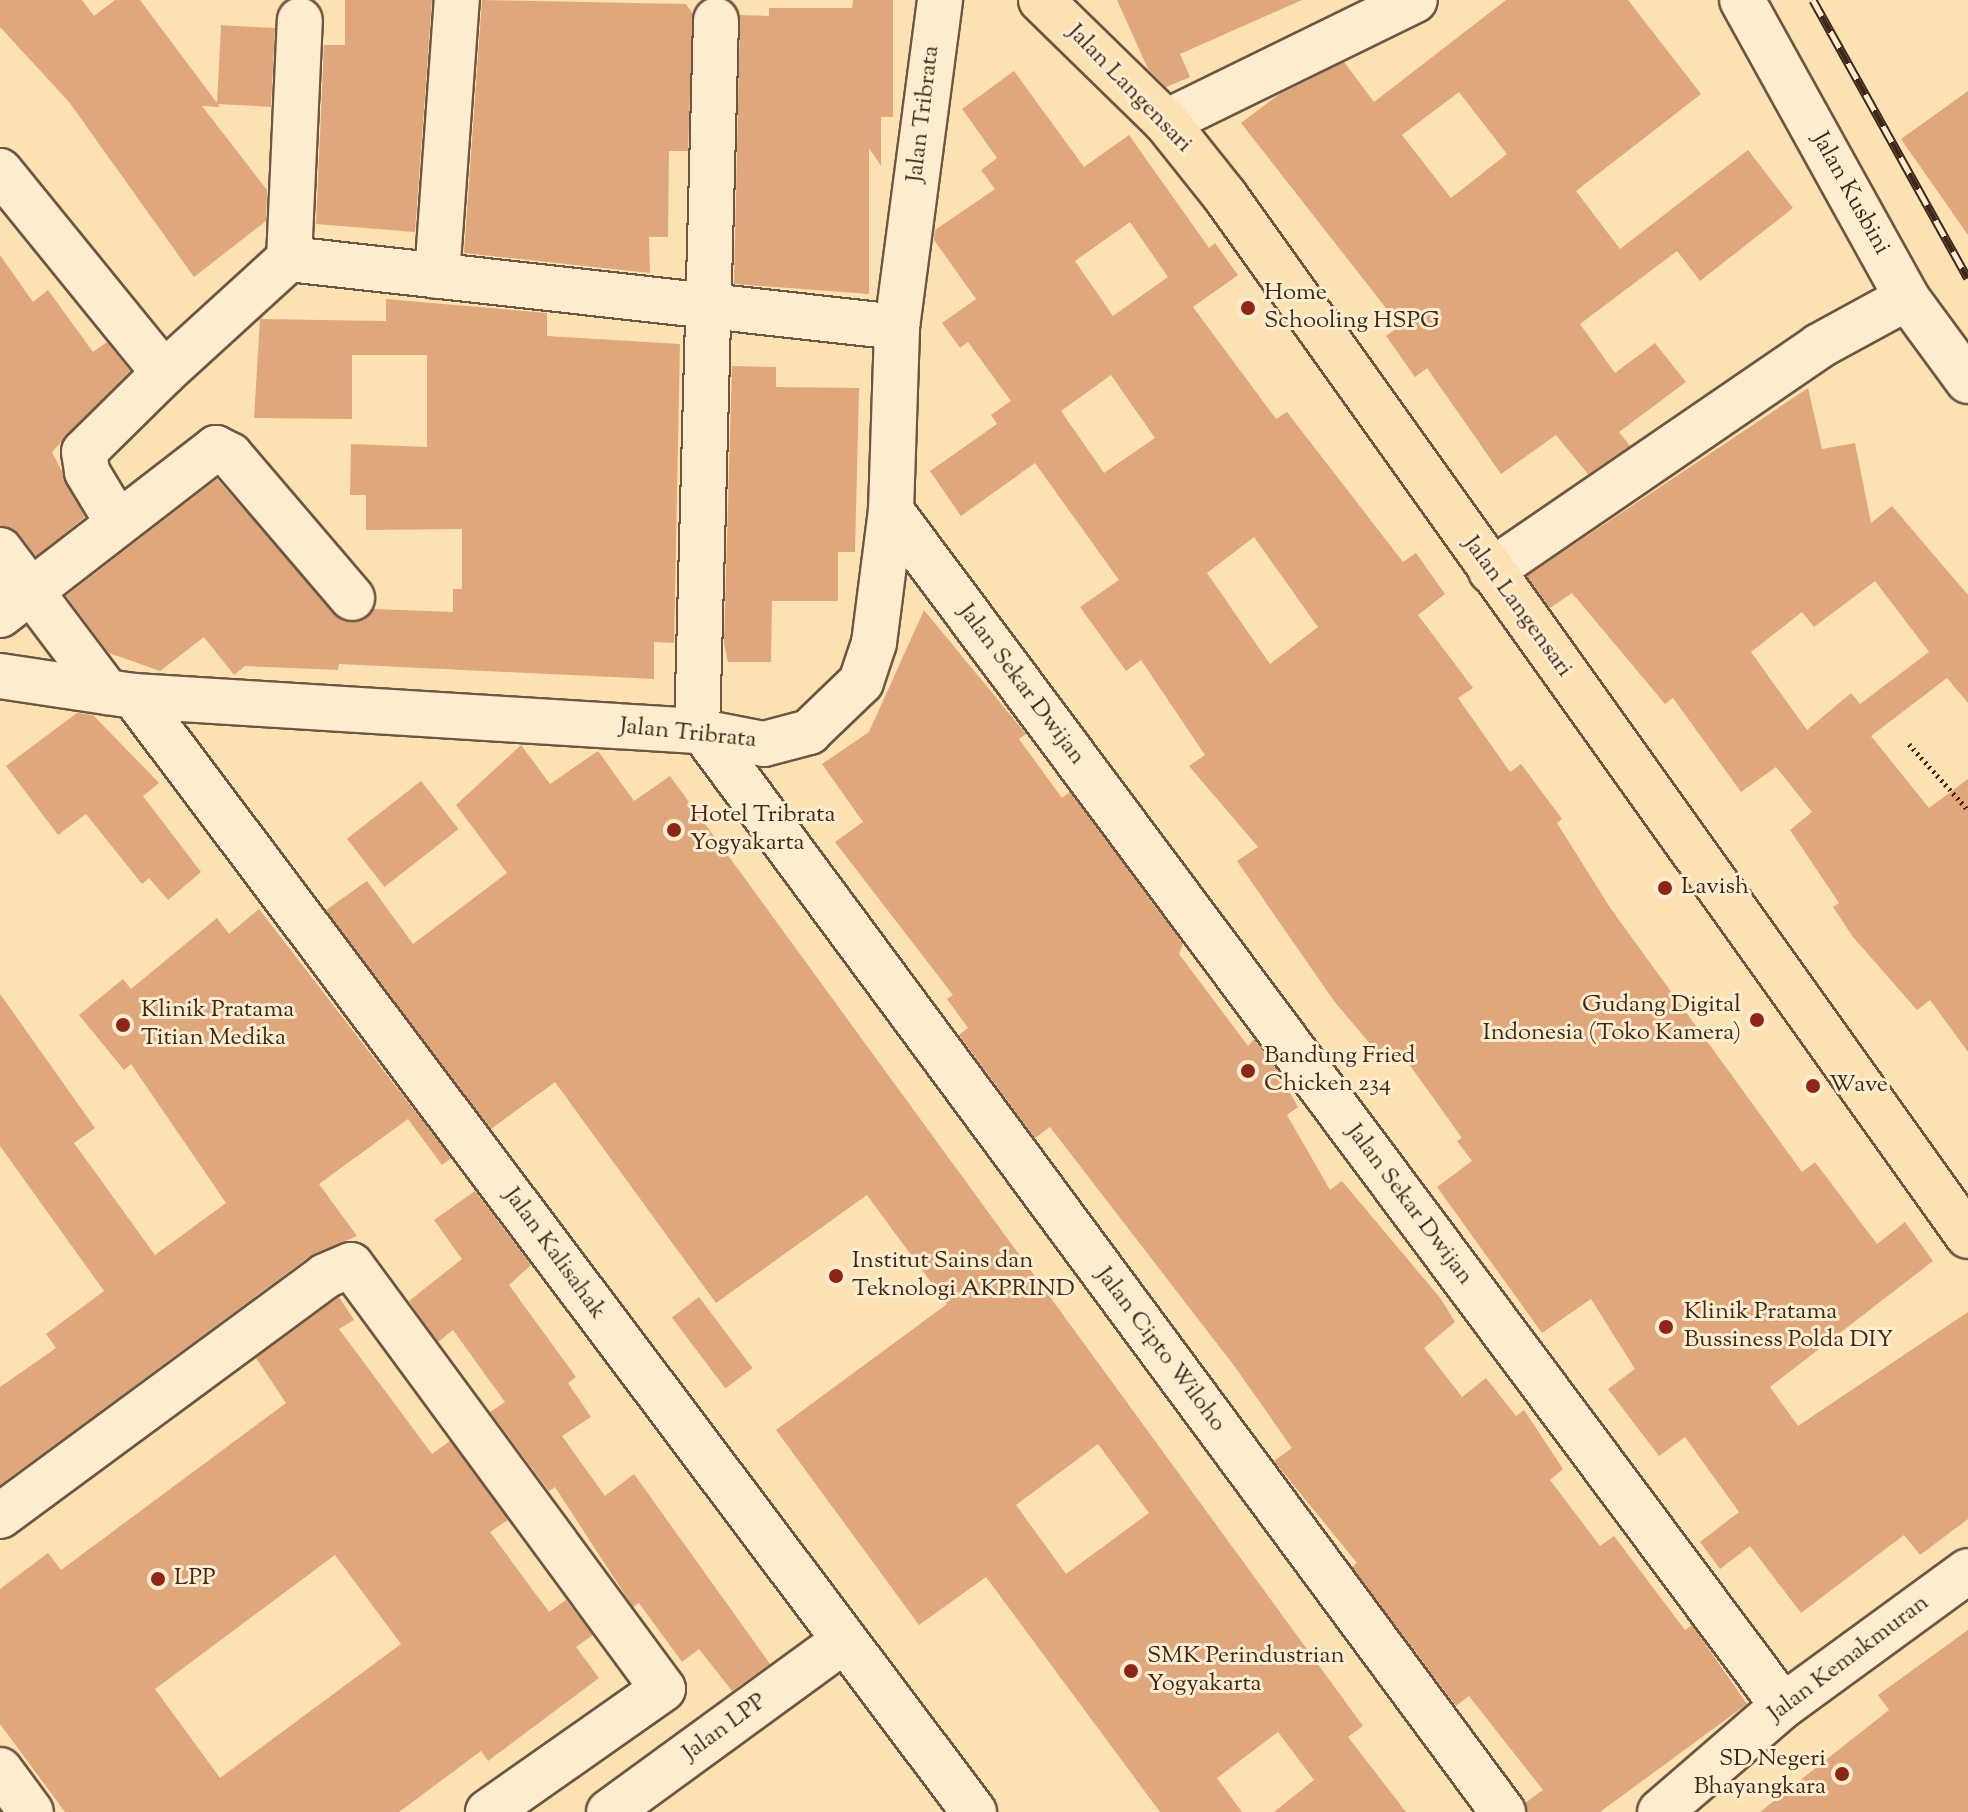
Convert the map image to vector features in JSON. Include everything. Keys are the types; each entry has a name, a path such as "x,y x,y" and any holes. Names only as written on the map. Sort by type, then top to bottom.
{"main road":[{"name":"Jalan Langensari","path":"1041,0 1166,122 1968,1236"}],"street":[{"path":"437,276 457,0"},
{"name":"Jalan Tribrata","path":"0,676 121,694 701,732 764,744 809,732 844,704 861,682 874,643 891,511 897,327 940,0"},
{"path":"1166,122 1415,0"},
{"name":"Jalan Kusbini","path":"1742,0 1907,298 1968,381"},
{"path":"116,520 87,472 84,452 164,373 289,259 300,20"},
{"path":"701,732 716,20"},
{"path":"0,171 164,373"},
{"path":"289,259 897,327"},
{"path":"1491,571 1819,346 1907,298"},
{"path":"16,602 116,520 223,449 352,598"},
{"name":"Jalan Sekar Dwijan","path":"891,511 1783,1706"},
{"name":"Jalan Kalisahak","path":"0,550 16,602 121,694 841,1643 974,1812"},
{"name":"Jalan Cipto Wiloho","path":"701,732 1503,1812"},
{"path":"0,1516 325,1276 351,1265 663,1689 488,1812"},
{"name":"Jalan Kemakmuran","path":"1660,1812 1783,1706 1968,1571"},
{"name":"Jalan LPP","path":"609,1812 841,1643"},
{"path":"0,1770 31,1812"}],"path":[{"path":"1909,744 1968,810"}],"building":[{"path":"0,0 82,0 94,16 115,0 140,0 220,107 202,106 267,190 266,221 194,277 69,102 0,27"},
{"path":"345,0 432,0 415,232 316,224 324,45 345,45"},
{"path":"482,0 686,4 693,14 688,151 669,151 668,237 649,237 650,273 464,253"},
{"path":"853,0 893,0 893,117 881,117 881,166 869,148 869,294 734,284 740,15 769,16 769,8 852,8"},
{"path":"1117,0 1302,0 1180,54 1190,77 1166,87 1148,69"},
{"path":"1506,0 1628,0 1701,94 1576,191 1620,249 1748,150 1793,208 1700,281 1677,251 1580,324 1615,373 1655,343 1686,382 1619,432 1630,446 1588,474 1556,435 1501,474 1427,368 1415,377 1386,336 1400,326 1241,123 1278,95 1344,62 1374,102","holes":["1459,92 1507,154 1451,198 1402,135"]},
{"path":"221,25 275,28 271,107 217,104"},
{"path":"1014,71 1084,167 1129,135 1209,248 1215,243 1238,275 1193,307 1276,419 1287,412 1403,562 1416,553 1445,594 1418,615 1473,688 1458,698 1510,772 1521,764 1562,819 1557,823 1611,909 1802,1172 1815,1162 1877,1244 1905,1222 1933,1261 1770,1387 1798,1426 1968,1312 1968,1519 1920,1555 1904,1535 1801,1613 1750,1546 1720,1569 1700,1542 1739,1512 1685,1437 1659,1456 1608,1389 1635,1369 1591,1299 1542,1333 1437,1187 1472,1161 1457,1141 1462,1138 1409,1064 1387,1044 1377,1052 1334,1001 1237,861 1258,847 1189,766 1205,755 1141,660 1126,671 1080,607 1119,580 1035,463 961,516 930,471 997,424 991,415 1011,401 968,342 960,348 942,323 976,299 934,240 935,230 995,189 981,170 997,158 962,109","holes":["1130,222 1168,277 1113,316 1075,261","1111,375 1155,438 1104,473 1061,411","1254,537 1318,627 1270,664 1207,573"]},
{"path":"1968,91 1968,235 1901,139"},
{"path":"0,255 33,302 48,290 93,352 107,342 130,371 52,452 85,517 36,556 19,534 0,526"},
{"path":"386,299 547,313 547,336 680,344 674,643 654,642 654,679 339,664 338,670 245,666 234,675 204,637 160,671 109,653 66,596 217,479 343,621 357,622 374,609 453,612 453,589 462,589 462,529 366,530 366,495 350,495 351,444 427,447 427,355 352,355 352,419 254,418 260,319 386,321"},
{"path":"732,366 776,367 776,387 859,388 855,552 838,552 838,601 772,601 771,662 728,662 724,643"},
{"path":"1808,388 1822,449 1855,443 1871,523 1892,506 1968,595 1968,703 1947,678 1871,736 1929,808 1968,779 1968,1052 1930,1000 1917,1010 1853,937 1833,907 1839,903 1790,830 1812,812 1776,767 1741,792 1673,698 1665,704 1572,593 1550,608 1527,576","holes":["1875,581 1929,652 1860,704 1851,693 1807,730 1751,652 1802,612 1814,627"]},
{"path":"924,610 1026,734 1019,739 1062,798 1070,792 1183,944 1179,954 1248,1046 1254,1039 1278,1071 1298,1107 1287,1115 1330,1190 1342,1181 1441,1299 1455,1322 1424,1348 1462,1397 1486,1378 1516,1416 1524,1410 1563,1469 1550,1480 1600,1546 1614,1536 1685,1630 1692,1625 1747,1704 1600,1812 1528,1812 1525,1803 1543,1790 1469,1696 1456,1706 1352,1567 1357,1563 1274,1461 1292,1448 1235,1367 1050,1127 1035,1138 959,1035 968,1028 947,999 953,995 835,842 863,822 822,764 869,732"},
{"path":"77,713 93,715 159,783 143,796 201,872 168,900 149,878 142,884 86,814 58,835 6,766"},
{"path":"521,745 550,784 598,751 634,801 670,776 1363,1726 1348,1737 1406,1812 1274,1812 1314,1780 1278,1732 1217,1778 1242,1812 1160,1812 986,1577 919,1625 776,1430 947,1304 867,1195 716,1303 555,1082 491,1129 326,910 367,881 413,944 507,873 456,805","holes":["1098,1444 1149,1513 1066,1574 1016,1505"]},
{"path":"421,781 459,829 384,887 347,839"},
{"path":"259,909 451,1158 442,1165 408,1119 319,1184 357,1236 310,1256 0,1485 0,1387 56,1348 46,1334 104,1291 0,1146 0,994 95,1128 74,1143 155,1255 226,1203 131,1064 124,1070 79,1015 123,979 131,989 217,918 229,934"},
{"path":"475,1191 531,1265 509,1285 576,1377 568,1383 591,1417 562,1436 605,1496 634,1474 770,1664 732,1691 699,1649 682,1662 639,1603 633,1607 555,1487 549,1491 490,1412 505,1402 453,1330 438,1342 409,1301 462,1259 434,1220"},
{"name":"LPP","path":"339,1297 354,1320 339,1329 432,1454 450,1441 508,1520 490,1532 549,1612 566,1600 593,1635 576,1647 599,1678 488,1761 481,1751 399,1812 65,1812 0,1724 0,1589 48,1553 61,1570 286,1403 256,1358","holes":["335,1555 401,1644 220,1778 155,1689"]},
{"path":"699,1297 753,1368 725,1389 672,1317"},
{"path":"1968,1630 1968,1812 1760,1812 1889,1710 1878,1695"}],"railway":[{"path":"1813,0 1968,278"}],"place":[{"name":"Home Schooling HSPG","path":"1248,308"},
{"name":"Hotel Tribrata Yogyakarta","path":"674,830"},
{"name":"Lavish","path":"1665,888"},
{"name":"Gudang Digital Indonesia (Toko Kamera)","path":"1757,1020"},
{"name":"Klinik Pratama Titian Medika","path":"123,1025"},
{"name":"Bandung Fried Chicken 234","path":"1248,1071"},
{"name":"Wave","path":"1813,1086"},
{"name":"Institut Sains dan Teknologi AKPRIND","path":"836,1276"},
{"name":"Klinik Pratama Bussiness Polda DIY","path":"1666,1327"},
{"name":"LPP","path":"158,1579"},
{"name":"SMK Perindustrian Yogyakarta","path":"1131,1671"},
{"name":"SD Negeri Bhayangkara","path":"1842,1774"}]}
